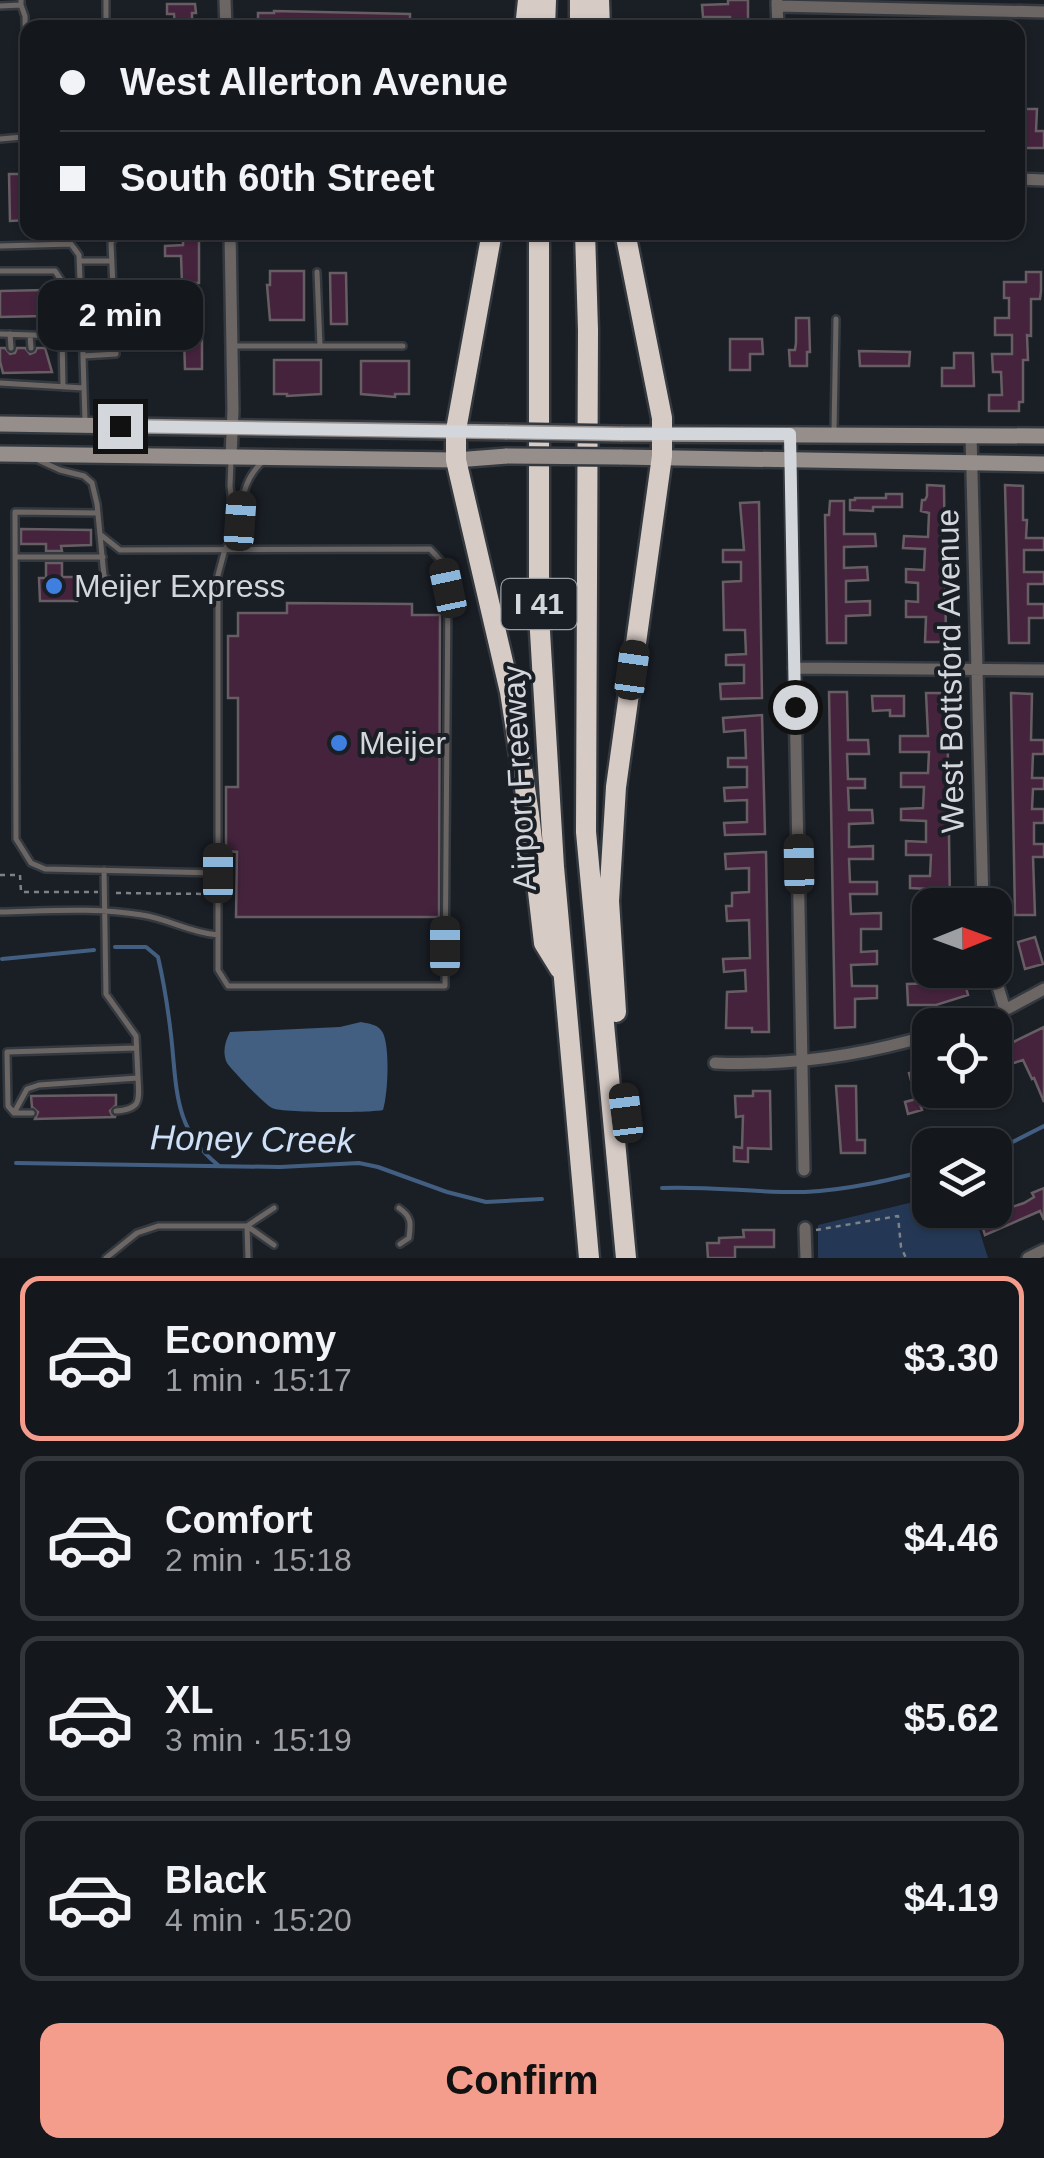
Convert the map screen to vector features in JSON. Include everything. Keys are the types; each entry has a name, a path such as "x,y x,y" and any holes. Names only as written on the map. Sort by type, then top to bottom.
{"highway":[{"path":"491,240 456,430 456,460 510,692 544,943 562,974"},
{"name":"Airport Freeway","path":"539,240 539,616 552,850 590,1258"},
{"name":"Airport Freeway","path":"584,240 588,330 586,832 626,1258"},
{"path":"618,1177 629,1145 610,934 610,867 616,787 662,456 662,418 626,240"}],"main road":[{"path":"0,424 1044,436"},
{"path":"86,425 86,455"},
{"path":"0,454 456,460 506,456 662,456 1044,464"}],"street":[{"path":"777,3 1044,12"},
{"path":"230,240 234,410 231,457"},
{"path":"790,434 804,1170"},
{"name":"West Bottsford Avenue","path":"971,435 983,888"},
{"path":"794,668 1044,670"},
{"path":"1009,1008 1044,989"},
{"path":"715,1063 804,1061 912,1040"},
{"path":"806,1230 806,1258"},
{"path":"1029,1258 1044,1250"}],"lane":[{"path":"0,6 21,3"},
{"path":"83,356 116,354 113,240"},
{"path":"0,246 71,244 79,255 86,425"},
{"path":"79,261 112,261"},
{"path":"0,271 54,271 62,280 63,387"},
{"path":"317,272 320,346"},
{"path":"834,434 836,320"},
{"path":"0,334 62,336"},
{"path":"10,334 11,348"},
{"path":"30,335 31,348"},
{"path":"232,346 403,346"},
{"path":"13,373 14,384"},
{"path":"34,373 34,386"},
{"path":"0,383 84,388"},
{"path":"24,454 84,476 92,483 102,535 104,576 119,590"},
{"path":"231,457 236,534"},
{"path":"102,535 120,550 225,548 430,549 442,562 448,588 445,986 228,986 218,970 218,575 225,548 240,521 246,480 266,458"},
{"path":"98,513 15,512 16,840 30,863 46,869 218,873"},
{"path":"15,557 104,556"},
{"path":"104,870 106,994 136,1036 139,1097 129,1110 116,1110"},
{"path":"0,912 104,912 157,917 197,934 218,935"},
{"path":"14,1113 8,1106 7,1052 136,1048"},
{"path":"14,1113 27,1090 39,1085 138,1078"},
{"path":"14,1113 32,1112"},
{"path":"106,1258 137,1233 158,1226 248,1226 274,1208"},
{"path":"399,1208 409,1214 411,1221 409,1238 400,1244"},
{"path":"248,1226 274,1244"},
{"path":"248,1226 248,1258"}],"path":[{"path":"806,1230 898,1216 901,1248 906,1258"}],"shaded area":[{"path":"361,1022 379,1028 385,1040 388,1071 383,1110 326,1112 272,1108 225,1059 230,1032 340,1027"},
{"path":"912,1202 912,1228 979,1228 988,1258 818,1258 818,1225"}],"building":[{"path":"728,0 748,0 748,20 703,17 702,5 728,4"},
{"path":"167,4 195,4 192,20 174,20 174,14 167,14"},
{"path":"258,13 410,14 410,20 258,20"},
{"path":"1025,109 1037,109 1036,131 1044,131 1044,148 1025,148"},
{"path":"9,174 20,174 20,220 10,221"},
{"path":"183,240 199,240 199,283 182,283 181,256 165,256 165,246 183,245"},
{"path":"270,271 304,271 304,320 270,320"},
{"path":"1026,272 1041,272 1041,291 1040,299 1031,299 1028,360 1023,360 1023,402 1019,402 1019,411 989,411 989,395 1002,395 1001,372 993,372 992,354 1012,354 1012,335 995,335 995,318 1009,318 1004,282 1026,282"},
{"path":"330,273 346,273 347,324 331,324"},
{"path":"44,290 44,316 0,317 0,291"},
{"path":"186,303 202,303 202,369 185,369 180,326 186,326"},
{"path":"796,318 809,318 807,366 790,366 789,350 795,350 796,343"},
{"path":"730,339 762,339 763,354 750,354 750,370 730,370"},
{"path":"0,348 10,354 25,348 30,354 45,348 52,372 3,373"},
{"path":"859,351 910,352 909,366 860,366"},
{"path":"954,353 973,353 974,386 942,386 942,368 954,368"},
{"path":"274,360 321,360 321,394 274,394"},
{"path":"361,361 409,361 409,394 361,394"},
{"path":"927,485 944,486 946,642 925,642 926,617 906,617 906,601 918,602 918,583 906,582 906,569 924,570 925,549 903,548 904,536 928,537 929,513 921,511"},
{"path":"1005,485 1023,486 1026,538 1044,538 1044,550 1024,550 1024,572 1044,572 1044,584 1028,584 1028,604 1044,604 1044,618 1029,618 1029,643 1009,643"},
{"path":"886,494 902,494 902,507 850,510 850,500 886,498"},
{"path":"830,501 844,501 844,534 875,534 876,546 844,547 844,568 867,567 868,580 846,581 846,602 870,601 870,615 846,616 846,643 827,643 825,515 829,515"},
{"path":"759,502 762,698 721,699 720,684 744,683 744,665 726,665 726,655 746,654 745,630 724,630 723,582 741,581 741,562 723,562 723,550 744,550 740,503"},
{"path":"21,529 91,530 91,545 46,551 46,544 21,544"},
{"path":"46,563 62,563 62,577 77,577 77,601 40,601 39,578 46,578"},
{"name":"Meijer","path":"287,603 412,604 412,615 440,615 439,917 236,917 237,852 226,851 226,787 238,787 238,698 228,698 228,636 238,636 238,613 287,613"},
{"path":"829,692 847,692 848,740 868,740 869,754 847,754 848,779 865,779 865,788 848,788 849,810 872,810 873,823 849,824 849,847 873,846 873,859 849,859 850,882 877,882 877,894 850,894 851,914 881,913 881,929 861,929 861,952 877,951 877,964 851,965 852,986 877,986 877,998 855,999 855,1027 835,1028"},
{"path":"926,693 947,693 950,888 910,888 910,876 930,876 931,855 906,855 906,841 926,842 926,821 901,820 901,809 923,808 924,787 901,787 901,773 928,773 929,752 900,752 900,736 928,736"},
{"path":"1011,693 1032,694 1031,740 1044,740 1044,754 1033,754 1032,778 1044,778 1044,789 1033,789 1032,809 1044,809 1044,823 1034,823 1034,844 1044,844 1044,857 1033,857 1035,915 1015,915"},
{"path":"872,696 904,696 904,716 890,716 890,710 873,711"},
{"path":"762,715 765,834 725,835 724,823 747,822 747,800 725,801 724,788 747,787 747,767 728,767 728,758 746,758 745,730 724,732 723,718"},
{"path":"766,852 769,1032 752,1032 752,1028 726,1028 727,992 746,991 745,970 724,972 723,959 750,958 749,920 727,921 726,906 732,906 732,893 749,892 749,868 726,869 725,854"},
{"path":"1035,937 1043,964 1025,969 1018,942"},
{"path":"907,984 912,984 912,988 966,988 968,995 936,1005 908,1005"},
{"path":"1044,1027 1044,1102 1023,1060 1012,1064 1012,1043"},
{"path":"836,1086 856,1086 857,1140 865,1140 865,1153 841,1153"},
{"path":"753,1091 770,1091 771,1149 748,1148 748,1162 734,1161 734,1147 742,1148 743,1116 736,1117 735,1096 753,1096"},
{"path":"116,1095 116,1105 110,1111 116,1117 35,1119 38,1112 32,1107 31,1096"},
{"path":"912,1100 912,1108 922,1110 908,1114 905,1102"},
{"path":"1044,1188 1044,1220 1040,1211 1012,1223 1012,1207 1034,1197 1032,1193"},
{"path":"983,1228 1001,1228 985,1235"},
{"path":"743,1230 774,1230 774,1247 735,1247 735,1258 708,1258 707,1243 719,1243 719,1238 744,1237"}],"waterway":[{"path":"115,947 146,947 158,957 180,1106 193,1137 218,1165"},
{"path":"2,959 94,950"},
{"name":"Honey Creek","path":"1012,1142 1044,1126"},
{"name":"Honey Creek","path":"16,1163 280,1167 359,1163 486,1202 542,1199"},
{"name":"Honey Creek","path":"662,1188 805,1192 912,1174"}],"place":[{"name":"Meijer Express","path":"54,586"},
{"name":"Meijer","path":"339,743"}],"route":[{"path":"120,426 790,434 795,707"}]}
